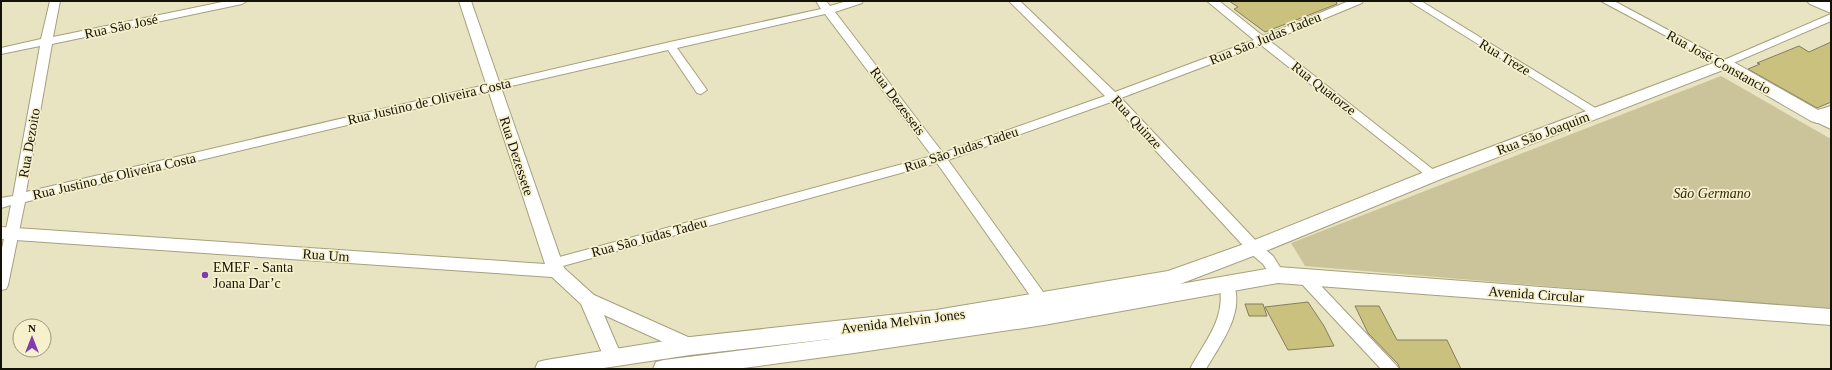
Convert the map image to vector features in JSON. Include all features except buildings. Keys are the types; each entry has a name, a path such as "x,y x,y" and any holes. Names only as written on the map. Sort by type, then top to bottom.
{"main road":[{"path":"1815,1 1831,8"},
{"name":"Rua São Joaquim","path":"1254,248 1434,175 1724,64"},
{"name":"Rua José Constancio","path":"1724,64 1826,118"},
{"name":"Avenida Melvin Jones","path":"546,369 616,363 690,346 936,318 1170,279 1254,248"},
{"name":"Avenida Melvin Jones","path":"664,369 841,347 1044,316 1226,282 1278,275"},
{"name":"Avenida Circular","path":"1278,275 1831,317"}],"street":[{"name":"Rua Dezoito","path":"1,285 7,233 20,198 46,42 55,1"},
{"name":"Rua São José","path":"1,51 242,1"},
{"name":"Rua Dezessete","path":"465,1 554,267 588,300 690,346"},
{"name":"Rua Justino de Oliveira Costa","path":"1,203 670,45 825,5 858,1"},
{"name":"Rua Quinze","path":"1014,1 1113,97 1254,248"},
{"name":"Rua Quatorze","path":"1212,1 1434,175"},
{"name":"Rua São Judas Tadeu","path":"554,267 940,158 1113,97 1263,40 1358,1"},
{"name":"Rua Treze","path":"1414,1 1596,112"},
{"name":"Rua José Constancio","path":"1606,1 1724,64"},
{"name":"Rua Dezesseis","path":"825,5 940,158 1041,300"},
{"name":"Rua São Joaquim","path":"1724,64 1831,17"},
{"path":"670,45 701,90"},
{"name":"Rua Um","path":"7,233 554,267"},
{"path":"1254,248 1268,260 1278,275"},
{"path":"1303,276 1391,369"},
{"path":"1198,369 1228,315 1230,302 1226,282"},
{"name":"Rua Dezessete","path":"588,300 616,363"}],"green space":[{"name":"São Germano","path":"1721,76 1831,139 1831,310 1305,266 1291,243"}],"place":[{"name":"EMEF - Santa Joana Dar’c","path":"205,275"}]}
